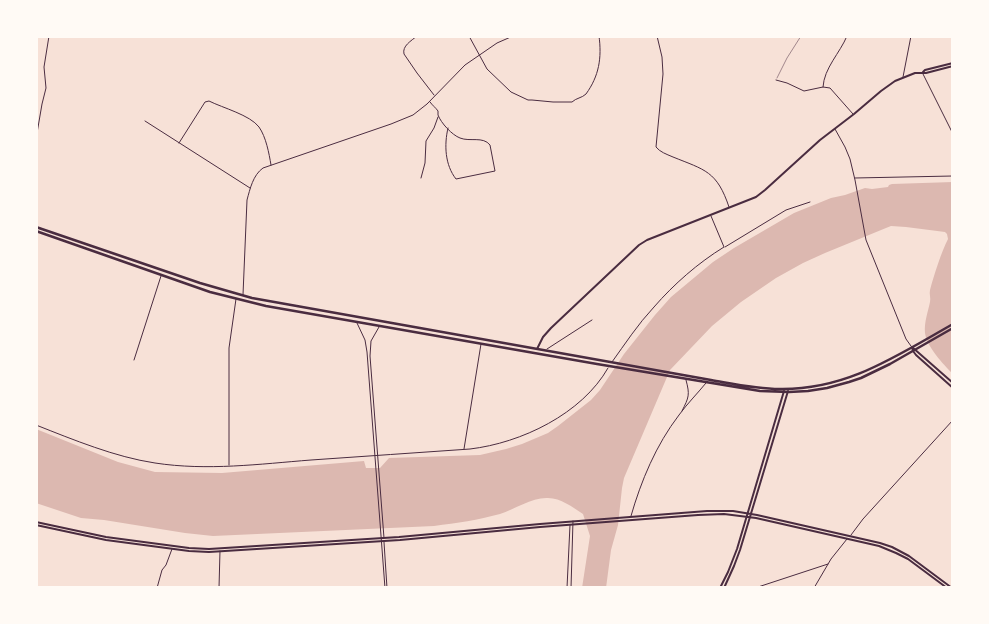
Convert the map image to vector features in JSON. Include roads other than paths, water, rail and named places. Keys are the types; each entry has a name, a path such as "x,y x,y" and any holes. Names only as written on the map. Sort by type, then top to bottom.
{"highway":[{"path":"36,227 243,296 545,350 612,364"},
{"path":"36,232 204,290 266,306 481,344 786,391"},
{"path":"673,375 706,383 751,390 786,391 814,387 848,379 878,366 913,349 953,324"},
{"path":"925,342 953,328"}],"main road":[{"path":"923,72 953,63"},
{"path":"537,349 543,337 551,328 636,247 646,240 756,197 820,140 881,91 903,77 953,66"},
{"path":"913,349 953,383"},
{"path":"913,349 953,388"},
{"path":"724,588 737,558 786,391"},
{"path":"623,519 707,511 733,511 880,543 904,553 952,588"},
{"path":"36,523 106,540 197,552 220,552 382,540 579,522 707,514 749,515"},
{"path":"720,588 734,557 749,515"},
{"path":"36,523 106,537 197,549 382,540"},
{"path":"849,537 896,553 947,588"}],"street":[{"path":"36,139 46,88 44,67 49,36"},
{"path":"417,36 405,47 404,54 435,96"},
{"path":"469,36 487,69 516,96 528,100 554,102 572,102 584,96 595,80 600,63 599,36"},
{"path":"243,296 247,200 257,173 263,168 413,115 430,102 460,69 497,43 513,36"},
{"path":"657,36 662,57 663,74 656,148 661,152 702,169 714,177 721,187 729,208"},
{"path":"823,87 829,67 847,36"},
{"path":"903,77 911,36"},
{"path":"923,72 953,134"},
{"path":"776,80 804,91 823,87 830,88 854,114"},
{"path":"179,143 206,102 209,101 238,113 257,125 267,146 271,166"},
{"path":"421,178 425,163 426,141 436,125 438,116 437,110 430,102"},
{"path":"438,116 448,128 453,134 460,139 488,142 494,171 456,178 448,162 446,142 448,128"},
{"path":"145,121 250,188"},
{"path":"834,129 848,154 855,179 866,240 906,338 913,349"},
{"path":"855,179 953,176"},
{"path":"36,425 92,446 142,461 172,465 229,466 464,450 511,440 551,422 574,406 603,378 644,319 660,300 690,272 724,247 786,210 810,202"},
{"path":"711,215 724,247"},
{"path":"134,360 161,275"},
{"path":"229,466 229,348 236,299"},
{"path":"545,350 592,320"},
{"path":"356,322 365,340 367,352 386,588"},
{"path":"376,455 370,356 372,341 375,332 380,326"},
{"path":"464,450 481,344"},
{"path":"679,416 689,396 686,379"},
{"path":"630,517 650,464 663,440 679,416 706,383"},
{"path":"814,588 828,564 849,537 953,420"},
{"path":"568,588 571,523"},
{"path":"571,523 571,588"},
{"path":"157,588 162,570 172,549"},
{"path":"219,588 220,552"},
{"path":"755,588 828,564"}],"lane":[{"path":"776,80 801,36"}]}
